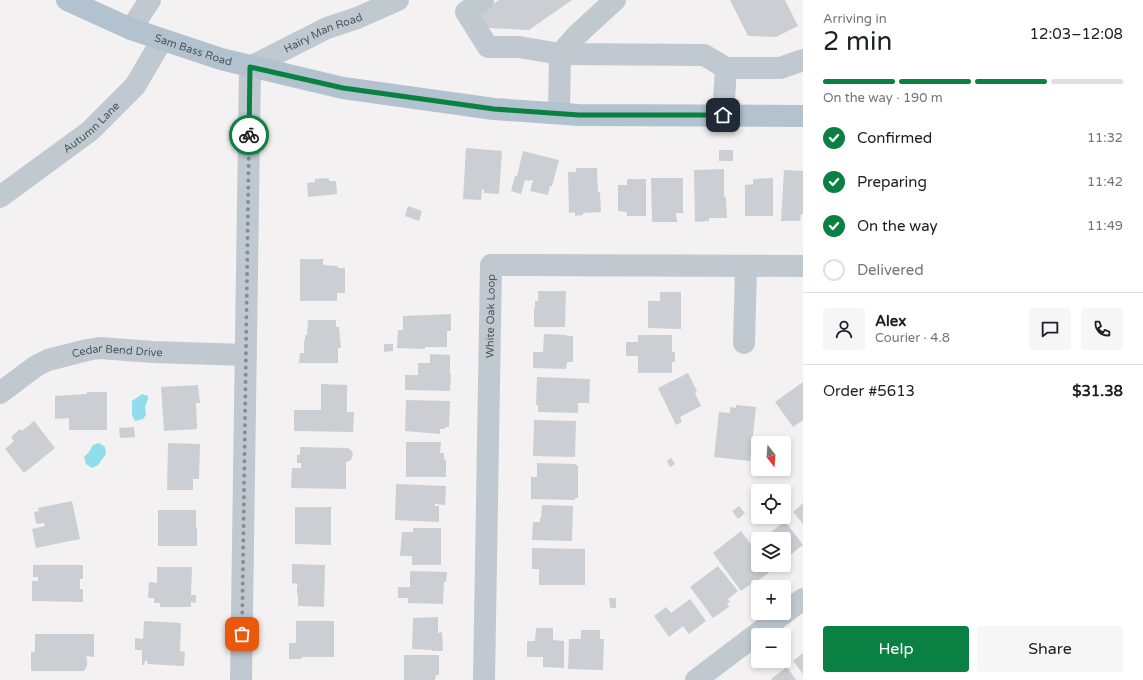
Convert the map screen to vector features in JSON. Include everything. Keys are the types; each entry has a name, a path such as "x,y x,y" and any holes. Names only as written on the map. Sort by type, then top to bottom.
{"main road":[{"name":"Sam Bass Road","path":"67,0 131,29 221,59 343,88 494,109 579,115 803,116"}],"street":[{"path":"131,29 150,0"},
{"name":"Hairy Man Road","path":"250,67 327,28 357,18 398,0"},
{"path":"483,0 466,12 488,47 519,47 560,54 704,55 726,68 780,68 803,60"},
{"path":"559,113 560,54 577,35 615,0"},
{"name":"Autumn Lane","path":"0,196 90,131 135,86 162,40"},
{"path":"241,680 250,67"},
{"path":"723,115 726,68"},
{"name":"White Oak Loop","path":"484,680 490,265 803,266"},
{"path":"744,344 746,267"},
{"name":"Cedar Bend Drive","path":"0,393 36,366 48,360 87,350 100,348 153,352 246,355"},
{"path":"696,680 803,599"}],"water":[{"path":"142,394 148,396 145,407 146,415 143,419 135,421 132,415 132,401"},
{"path":"99,443 105,447 106,454 98,465 92,468 86,464 84,457 93,445"}],"building":[{"path":"499,0 572,0 529,30 486,28 477,15"},
{"path":"730,0 785,0 798,26 776,37 748,36"},
{"path":"466,148 502,151 499,194 484,193 484,190 482,189 481,200 463,199"},
{"path":"719,150 733,150 733,161 719,161"},
{"path":"523,151 559,160 548,195 530,191 533,180 525,180 521,194 511,191 515,176 517,176"},
{"path":"576,168 597,168 601,212 583,213 583,215 575,216 575,212 569,213 568,172 576,172"},
{"path":"724,169 724,197 726,197 727,218 709,218 709,221 695,222 694,170"},
{"path":"784,170 803,171 803,214 801,214 800,221 781,221"},
{"path":"329,178 329,181 336,181 337,194 308,197 307,183 315,182 315,179"},
{"path":"651,178 683,178 683,213 676,213 677,222 652,222"},
{"path":"773,178 773,216 745,216 745,185 753,184 753,179"},
{"path":"627,179 646,179 646,216 627,216 627,212 618,211 618,185 627,185"},
{"path":"408,206 422,211 419,221 405,216"},
{"path":"300,259 323,259 323,265 345,268 345,293 337,293 337,301 300,301"},
{"path":"538,291 566,291 565,327 534,327 534,308 535,301 538,301"},
{"path":"660,292 681,292 681,329 648,328 648,301 660,301"},
{"path":"451,314 451,331 447,331 447,347 425,347 425,349 397,348 398,330 403,330 403,316"},
{"path":"308,320 336,320 336,327 339,327 341,348 338,348 338,363 299,363 300,353 304,353 304,341 305,335 307,335"},
{"path":"544,334 573,336 573,362 567,362 566,369 533,368 533,352 543,352"},
{"path":"638,335 672,335 672,352 675,352 675,362 672,362 672,373 638,373 638,356 626,356 626,342 638,342"},
{"path":"384,344 393,344 393,351 384,352"},
{"path":"430,354 450,355 450,391 405,390 405,375 418,375 418,363 430,363"},
{"path":"688,373 697,391 695,393 701,406 680,417 682,422 676,425 658,388"},
{"path":"537,377 590,379 589,403 578,403 578,413 538,412 538,405 536,405"},
{"path":"803,382 803,420 793,427 775,402"},
{"path":"321,384 347,385 347,412 354,412 353,432 294,431 294,410 321,410"},
{"path":"198,385 200,403 196,403 197,429 164,431 161,387"},
{"path":"87,392 107,392 107,430 69,430 69,418 55,419 55,396 87,394"},
{"path":"406,400 450,401 449,427 440,429 440,434 405,431"},
{"path":"736,405 756,407 753,436 751,436 750,461 714,457 719,412 730,413 730,407 736,408"},
{"path":"534,420 576,421 575,457 533,456"},
{"path":"34,421 55,448 24,473 5,449 14,441 11,437 20,429 22,431"},
{"path":"134,427 135,437 120,438 119,428"},
{"path":"406,442 441,442 440,453 444,453 444,459 446,460 446,477 406,477"},
{"path":"168,443 200,444 199,479 193,479 193,490 167,490"},
{"path":"300,447 348,448 351,450 353,454 351,460 346,462 346,489 291,488 292,468 301,468 301,463 297,463 297,455 300,455"},
{"path":"671,458 675,464 670,467 667,461"},
{"path":"537,463 576,464 578,466 578,498 575,498 575,500 531,499 531,477 537,477"},
{"path":"396,484 446,486 445,505 435,504 435,506 439,506 439,522 395,520"},
{"path":"72,501 80,539 36,548 32,529 45,526 44,523 36,524 34,512 39,511 38,508"},
{"path":"803,503 803,524 793,512"},
{"path":"542,505 573,506 572,541 532,540 533,522 540,522"},
{"path":"739,506 745,513 738,519 732,511"},
{"path":"295,507 331,507 331,545 295,544"},
{"path":"158,510 196,510 197,546 158,546"},
{"path":"781,524 787,524 803,545 791,554 791,532 771,532"},
{"path":"413,528 441,528 441,565 412,565 412,556 400,556 402,532 413,532"},
{"path":"741,531 751,545 751,572 770,572 759,580 751,580 751,584 741,591 713,553"},
{"path":"532,548 585,549 585,585 539,585 539,569 532,569"},
{"path":"292,564 325,565 324,607 298,606 298,584 292,583"},
{"path":"33,565 83,565 83,579 80,579 80,589 83,589 83,602 32,601 32,581 38,581 38,577 33,577"},
{"path":"718,566 738,591 728,599 730,602 727,604 729,607 713,618 690,587"},
{"path":"157,567 192,567 191,595 196,595 196,603 191,602 191,607 160,607 160,603 154,603 154,598 148,598 149,582 157,583"},
{"path":"410,571 447,572 446,582 444,582 443,604 408,603 408,598 398,598 398,587 410,587"},
{"path":"609,598 616,598 616,608 610,608"},
{"path":"690,599 706,621 689,634 683,626 669,637 654,616 666,607 671,613"},
{"path":"438,617 438,633 442,632 443,651 412,649 413,618"},
{"path":"144,621 181,623 180,651 185,652 184,666 147,664 148,661 145,661 144,665 142,665 142,650 135,650 135,638 143,639"},
{"path":"296,621 334,621 334,657 302,657 301,659 289,659 289,643 296,643"},
{"path":"536,628 553,628 553,640 564,641 564,668 543,667 543,657 527,657 527,641 535,641"},
{"path":"581,630 600,630 600,639 604,639 603,670 568,669 569,639 581,639"},
{"path":"35,634 94,634 94,657 85,656 87,658 87,666 84,671 31,671 31,652 35,652"},
{"path":"803,653 803,674 793,661"},
{"path":"404,655 439,655 439,675 436,675 435,680 404,680"},
{"path":"788,668 796,680 772,680 771,679"}],"way so far":[{"path":"242,634 249,135"}],"route":[{"path":"249,135 250,67 343,88 494,109 579,115 723,115"}]}
